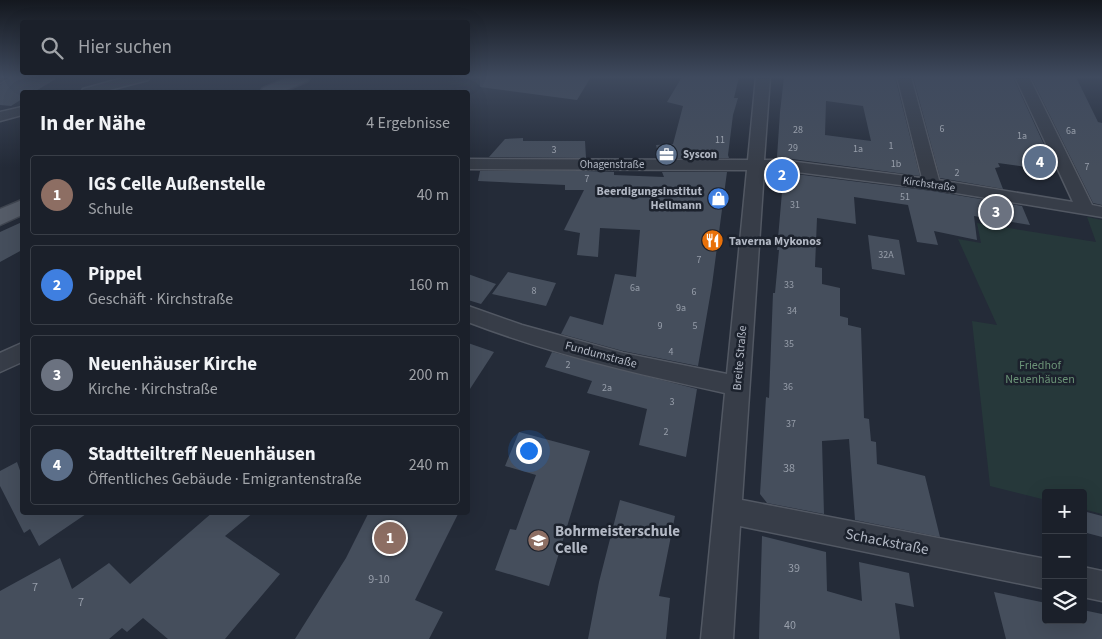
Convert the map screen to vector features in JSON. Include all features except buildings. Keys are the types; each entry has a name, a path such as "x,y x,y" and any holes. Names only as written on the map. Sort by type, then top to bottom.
{"main road":[{"path":"0,218 20,208"}],"street":[{"name":"Breite Straße","path":"717,639 761,107"},
{"path":"912,107 932,184"},
{"path":"1036,107 1084,207"},
{"path":"0,117 20,112"},
{"name":"Ohagenstraße","path":"470,164 756,165"},
{"name":"Kirchstraße","path":"756,165 781,165 932,184 1084,207 1102,212"},
{"name":"Fundumstraße","path":"470,315 517,332 623,362 738,386"},
{"path":"0,363 20,353"},
{"name":"Schackstraße","path":"727,510 1042,573"},
{"path":"1087,583 1102,586"}],"green space":[{"name":"Friedhof Neuenhäusen","path":"1087,217 1102,220 1102,514 1087,510 1087,489 1042,489 1042,499 990,486 972,321 997,325 958,239 981,243 977,223 1096,242"}],"place":[{"name":"Syscon","path":"667,154"},
{"name":"Stadtteiltreff Neuenhäusen","path":"1040,162"},
{"name":"Pippel","path":"782,175"},
{"name":"Beerdigungsinstitut Hellmann","path":"718,198"},
{"name":"Neuenhäuser Kirche","path":"996,212"},
{"name":"Taverna Mykonos","path":"713,241"},
{"name":"IGS Celle Außenstelle","path":"390,538"},
{"name":"Bohrmeisterschule Celle","path":"539,540"}]}
